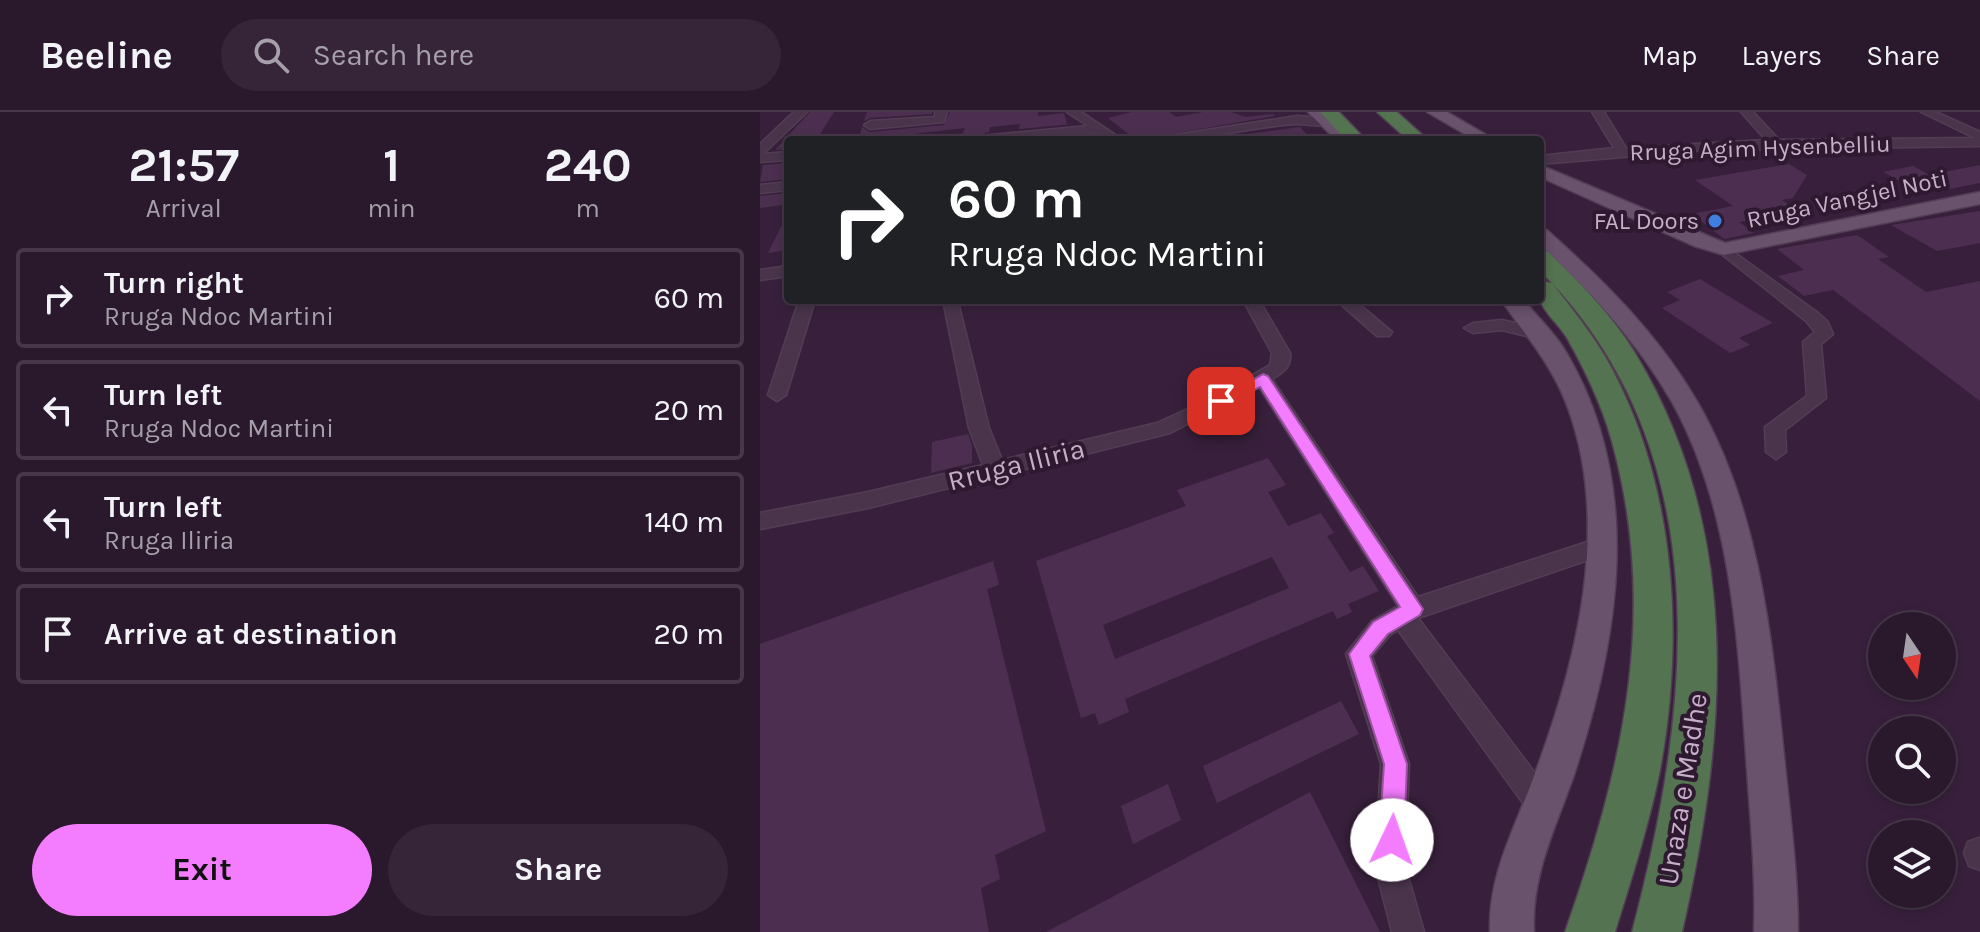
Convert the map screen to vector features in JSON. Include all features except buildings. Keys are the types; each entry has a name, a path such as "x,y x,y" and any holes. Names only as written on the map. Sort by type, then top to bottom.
{"highway":[{"path":"1386,112 1414,136"},
{"path":"1354,113 1373,136"},
{"path":"1354,113 1391,136"},
{"path":"1324,115 1352,136"},
{"name":"Unaza e Madhe","path":"1544,261 1596,317 1640,385 1665,442 1691,542 1698,597 1699,667 1692,764 1657,932"},
{"name":"Unaza e Madhe","path":"1544,290 1581,339 1617,413 1639,488 1649,547 1652,624 1646,721 1629,804 1590,932"}],"main road":[{"path":"1395,112 1423,136"},
{"path":"1435,112 1480,136"},
{"path":"1324,115 1342,136"},
{"name":"Rruga Vangjel Noti","path":"1544,172 1701,242 1724,249 1980,198"},
{"path":"1544,238 1612,302 1666,370 1697,426 1734,525 1756,650 1776,932"},
{"path":"1512,932 1510,918 1515,880 1586,679 1599,616 1605,549 1597,463 1580,403 1558,360 1515,304"}],"street":[{"path":"760,151 801,112"},
{"path":"870,125 940,120 941,112"},
{"path":"1073,112 1110,136"},
{"path":"1598,112 1622,152"},
{"path":"1747,112 1778,146"},
{"path":"1927,112 1980,139"},
{"path":"1194,136 1324,115"},
{"path":"1024,136 1099,129"},
{"name":"Rruga Agim Hysenbelliu","path":"1544,160 1622,152 1980,139"},
{"path":"760,158 784,156"},
{"path":"760,189 784,186"},
{"name":"Rruga Vangjel Noti","path":"1724,249 1812,317 1821,325 1824,334 1812,342 1817,398 1775,427 1776,452"},
{"path":"760,263 784,260"},
{"path":"760,275 784,272"},
{"path":"777,395 806,304"},
{"path":"950,304 979,428 995,469"},
{"path":"1253,304 1281,353 1282,361 1277,369 1263,379 1407,612 1543,807"},
{"path":"1349,304 1383,332"},
{"path":"1509,304 1502,315 1473,328 1502,325 1539,334"},
{"name":"Rruga Iliria","path":"760,521 868,500 1163,428 1263,379"},
{"path":"1408,932 1390,866 1395,764 1359,654 1381,628 1407,612 1587,551 1605,549"}],"place":[{"name":"FAL Doors","path":"1715,221"}],"route":[{"path":"1221,401 1263,379 1413,609 1381,628 1359,654 1395,764 1392,840"}]}
